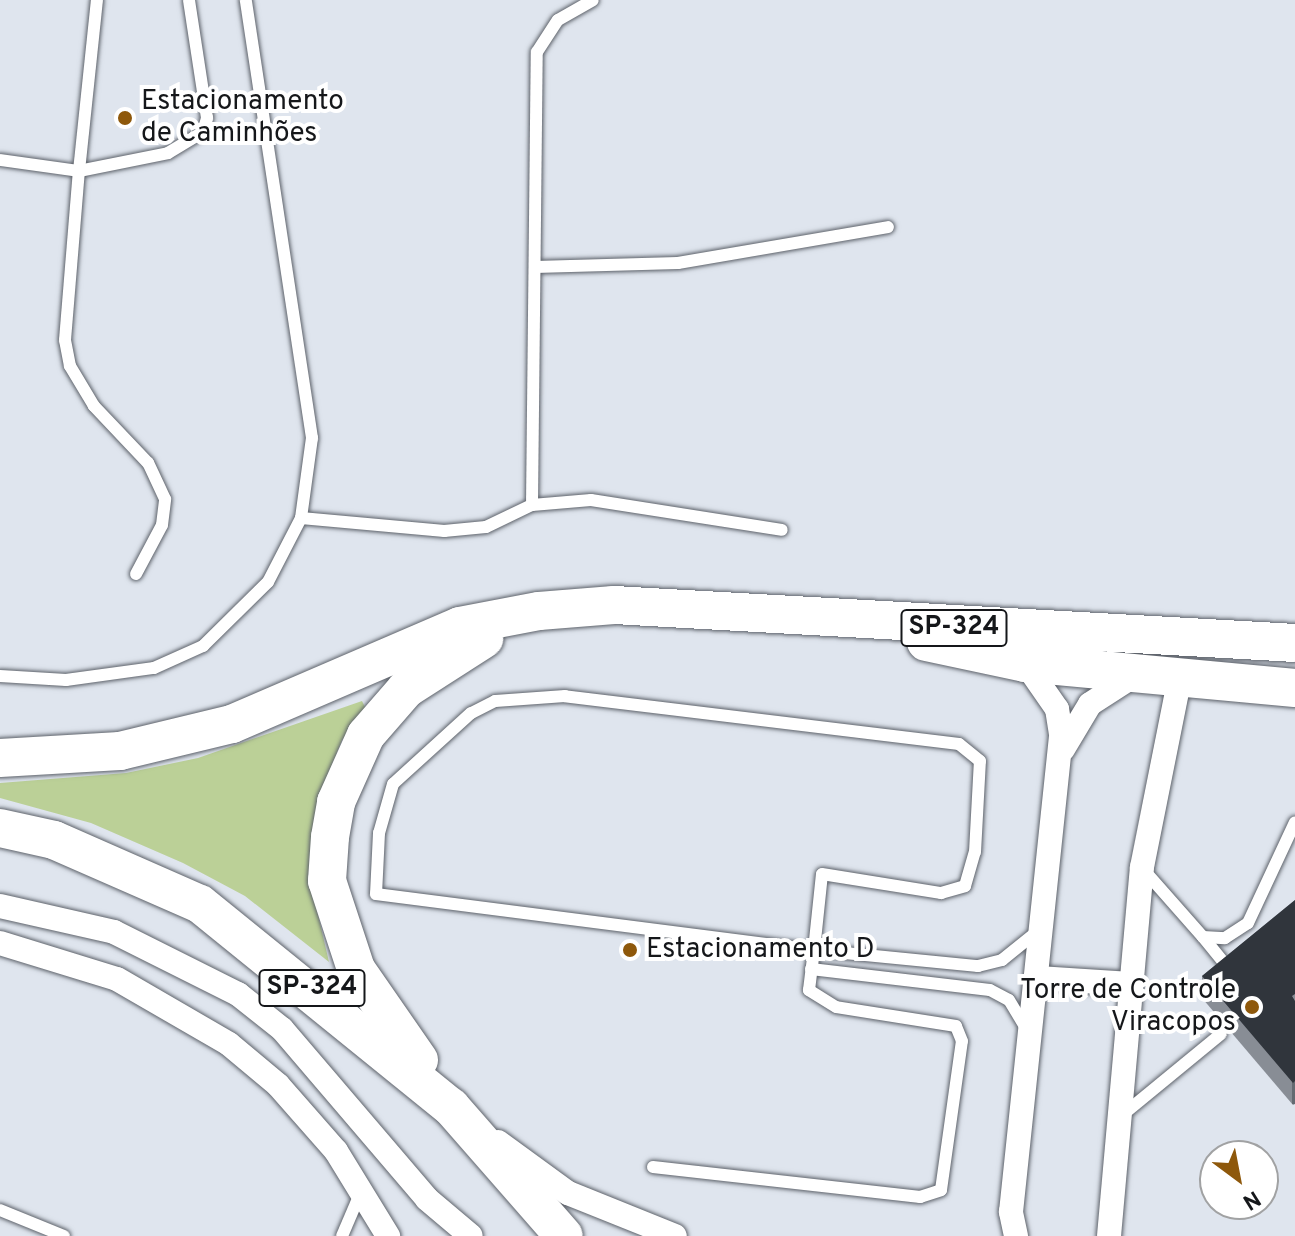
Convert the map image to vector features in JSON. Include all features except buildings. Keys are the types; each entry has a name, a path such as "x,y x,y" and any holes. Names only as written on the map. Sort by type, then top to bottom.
{"main road":[{"name":"SP-324","path":"0,758 120,751 232,724 460,626 539,611 614,605 897,625 1295,643"},
{"path":"451,1107 356,969 335,916 327,881 336,802 366,735 406,689 539,611"},
{"path":"897,625 960,653 1179,681 1295,688"},
{"name":"SP-324","path":"0,828 54,840 200,904 451,1107 564,1236"}],"street":[{"path":"1016,1236 1011,1212 1060,755 1057,709 1025,663"},
{"path":"1060,755 1090,704 1137,674"},
{"path":"1109,1236 1142,867 1179,681"},
{"path":"0,906 114,932 238,994 282,1029 427,1199 471,1236"},
{"path":"0,943 117,979 229,1044 299,1108 388,1236"},
{"path":"1038,978 1131,984"},
{"path":"451,1107 568,1193 675,1236"}],"lane":[{"path":"97,0 65,340 70,366 94,406 148,463 165,499 162,525 136,574"},
{"path":"0,160 79,171 168,153 203,132 207,118 189,0"},
{"path":"0,676 66,680 154,668 203,646 268,582 301,518 312,438 246,0"},
{"path":"532,505 537,52 558,20 593,0"},
{"path":"535,267 678,263 888,227"},
{"path":"301,518 444,531 486,527 532,505 591,500 782,530"},
{"path":"653,1167 920,1197 941,1190 962,1041 956,1026 821,1002 809,990 814,950 822,874 941,893 965,886 982,778 973,751 527,696 471,713 393,784 379,833 376,894 814,950 978,966 1002,960 1041,927"},
{"path":"1203,937 1225,938 1248,923 1295,822"},
{"path":"1142,867 1229,969"},
{"path":"811,969 990,990 1009,1000 1031,1036"},
{"path":"1119,1118 1221,1034"},
{"path":"342,1236 360,1194"},
{"path":"0,1210 64,1236"}],"green space":[{"path":"362,701 366,709 342,740 318,799 312,889 329,962 245,896 183,863 91,823 0,798 0,783 126,773 198,758"}],"place":[{"name":"Estacionamento de Caminhões","path":"125,118"},
{"name":"Estacionamento D","path":"630,950"},
{"name":"Torre de Controle Viracopos","path":"1252,1007"}]}
